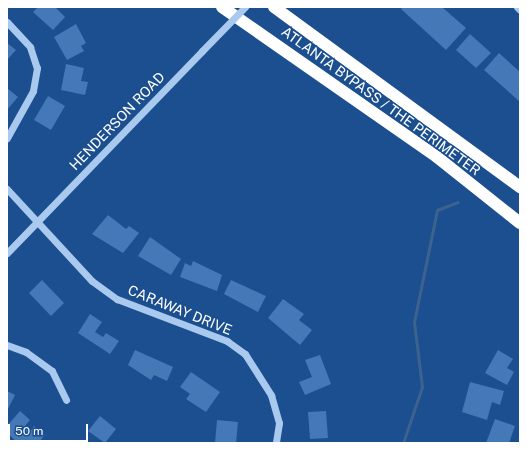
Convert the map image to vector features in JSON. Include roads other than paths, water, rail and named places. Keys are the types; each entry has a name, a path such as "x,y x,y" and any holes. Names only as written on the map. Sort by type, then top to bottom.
{"highway":[{"name":"ATLANTA BYPASS / THE PERIMETER","path":"222,7 425,148 520,223"},
{"name":"ATLANTA BYPASS / THE PERIMETER","path":"274,7 520,188"}],"street":[{"name":"HENDERSON ROAD","path":"7,253 245,7"},
{"path":"517,7 520,10"},
{"path":"7,22 30,47 37,68 33,91 7,138"},
{"name":"CARAWAY DRIVE","path":"7,189 35,224 92,281 116,299 227,341 246,354 271,395 279,423 276,443"},
{"path":"7,345 46,366 66,400"}],"waterway":[{"path":"403,443 422,387 414,322 437,210 458,202"}]}
